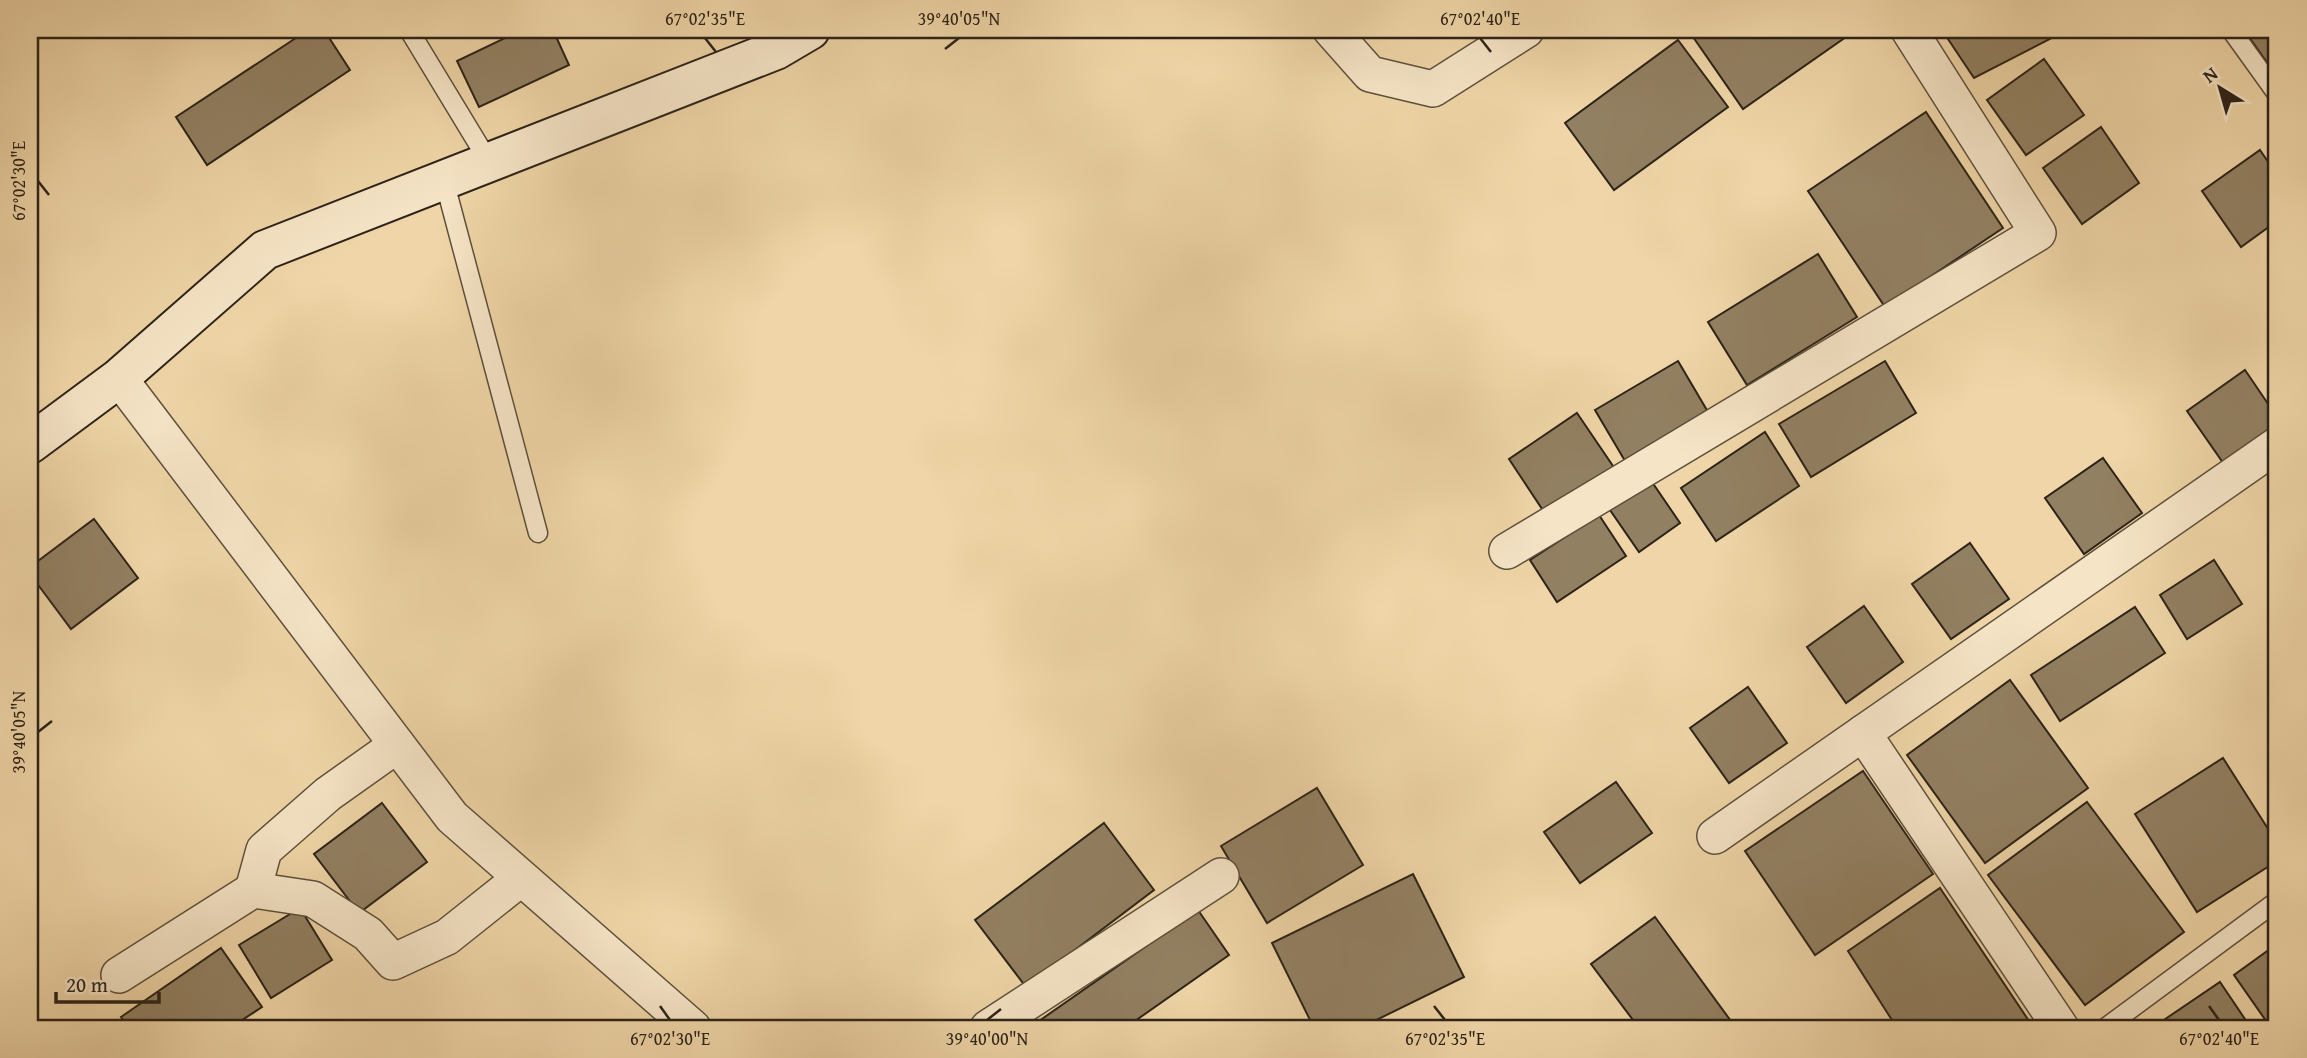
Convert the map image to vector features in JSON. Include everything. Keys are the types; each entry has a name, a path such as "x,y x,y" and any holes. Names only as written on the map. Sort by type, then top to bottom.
{"main road":[{"path":"30,444 119,378 265,250 776,50 810,30"}],"street":[{"path":"1331,30 1370,74 1433,89 1526,30"},
{"path":"1507,551 2038,233 1909,30"},
{"path":"119,378 452,817 693,1028"},
{"path":"1715,836 2277,445"},
{"path":"1863,733 2061,1028"},
{"path":"253,890 264,850 328,794 397,744"},
{"path":"988,1028 1221,876"},
{"path":"119,975 253,890 313,899 368,934 393,962 447,937 521,878"}],"lane":[{"path":"409,30 489,162"},
{"path":"2231,30 2277,94"},
{"path":"444,180 538,533"},
{"path":"2105,1028 2277,901"}],"building":[{"path":"308,30 324,30 350,70 207,165 176,117"},
{"path":"522,30 553,30 569,65 479,107 457,61"},
{"path":"1697,30 1856,30 1743,109 1691,34"},
{"path":"1942,30 2067,30 1974,78"},
{"path":"2244,30 2277,30 2277,63 2271,68"},
{"path":"1678,40 1728,107 1614,190 1565,123"},
{"path":"2044,59 2084,115 2026,155 1987,100"},
{"path":"1926,112 2003,228 1885,307 1808,191"},
{"path":"2101,127 2139,183 2082,224 2043,168"},
{"path":"2260,150 2277,175 2277,221 2241,247 2202,191"},
{"path":"1818,254 1857,317 1747,385 1708,322"},
{"path":"1678,361 1708,412 1625,461 1595,410"},
{"path":"1885,361 1916,413 1811,477 1779,424"},
{"path":"2245,370 2277,417 2277,431 2226,467 2187,411"},
{"path":"1577,413 1615,469 1546,515 1509,459"},
{"path":"1765,432 1799,486 1716,541 1681,488"},
{"path":"2103,458 2142,513 2084,554 2045,498"},
{"path":"1652,482 1680,523 1639,552 1610,510"},
{"path":"1599,515 1626,556 1557,602 1530,560"},
{"path":"94,519 138,578 71,629 30,574 30,567"},
{"path":"1970,543 2009,599 1951,639 1912,584"},
{"path":"2214,560 2242,604 2187,639 2160,595"},
{"path":"1864,606 1903,662 1846,703 1807,647"},
{"path":"2135,607 2165,653 2060,721 2031,675"},
{"path":"2010,680 2088,788 1985,863 1907,755"},
{"path":"1748,687 1787,743 1729,783 1690,728"},
{"path":"2223,758 2277,843 2277,861 2197,912 2135,814"},
{"path":"1863,771 1933,874 1815,955 1745,851"},
{"path":"1616,782 1652,833 1580,883 1544,832"},
{"path":"1317,788 1363,865 1267,923 1221,846"},
{"path":"2087,802 2184,932 2085,1005 1988,875"},
{"path":"382,803 427,862 359,913 314,854"},
{"path":"1104,823 1154,890 1026,987 975,920"},
{"path":"1413,874 1464,977 1360,1028 1314,1028 1272,943"},
{"path":"1940,888 2031,1024 2025,1028 1897,1028 1848,951"},
{"path":"300,908 332,960 271,998 239,945"},
{"path":"1198,910 1229,955 1125,1028 1029,1028"},
{"path":"1655,917 1736,1028 1639,1028 1591,964"},
{"path":"2277,944 2277,1028 2271,1028 2234,975"},
{"path":"221,948 262,1007 230,1028 128,1028 121,1017"},
{"path":"2220,982 2251,1028 2152,1028"}]}
